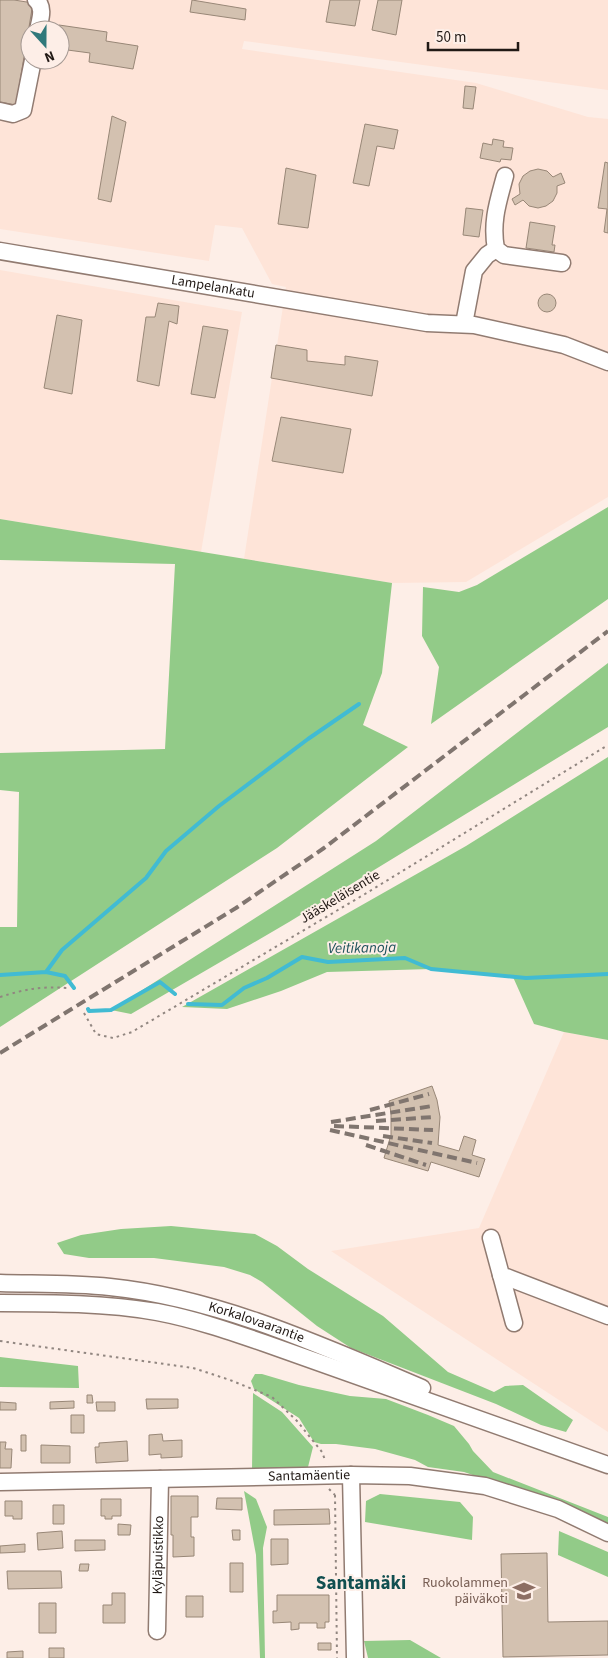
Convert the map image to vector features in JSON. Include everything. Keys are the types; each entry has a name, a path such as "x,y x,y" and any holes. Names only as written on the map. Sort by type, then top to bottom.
{"street":[{"path":"36,0 40,3 41,7 39,20"},
{"path":"0,112 13,114 23,110 31,70"},
{"path":"505,176 495,213 493,234 496,250 504,255 562,263"},
{"path":"464,324 474,271 487,255 496,250"},
{"name":"Lampelankatu","path":"0,251 427,323 474,324 564,345 608,362"},
{"path":"491,1238 514,1323"},
{"path":"501,1276 608,1316"},
{"name":"Korkalovaarantie","path":"0,1283 110,1287 165,1296 218,1308 342,1353 478,1412 495,1424"},
{"name":"Korkalovaarantie","path":"0,1303 57,1303 108,1306 158,1312 209,1325 264,1342 608,1465"},
{"path":"350,1475 343,1494 354,1658"},
{"name":"Santamäentie","path":"0,1482 160,1479 326,1481 350,1475 410,1476 485,1486 558,1509 608,1533"},
{"name":"Kyläpuistikko","path":"157,1631 160,1479"}],"path":[{"name":"Jääskeläisentie","path":"84,1013 96,1034 113,1038 132,1032 365,894 608,745"},
{"path":"0,997 33,987 68,988"},
{"path":"0,1341 193,1368 272,1397 297,1421 322,1452 325,1459 326,1481 343,1494 336,1658"}],"shaded area":[{"path":"0,0 608,0 608,90 244,41 242,49 476,83 588,117 608,119 608,497 466,582 392,583 244,559 286,287 272,284 242,228 215,225 209,261 0,229"},
{"path":"0,270 242,312 201,552 0,519"},
{"path":"564,1032 608,1040 608,1432 331,1251 479,1228"}],"green space":[{"path":"608,507 608,599 431,724 439,667 422,636 423,587 459,592 477,585"},
{"path":"0,519 392,583 382,673 363,725 408,747 277,848 0,1027 0,927 17,927 19,792 0,790 0,753 165,749 175,564 0,560"},
{"path":"608,663 608,727 289,922 131,1014 111,1010 376,841"},
{"path":"608,757 608,1040 534,1024 513,977 431,969 327,972 281,991 227,1009 182,1007 466,846"},
{"path":"171,1226 255,1234 277,1246 308,1269 383,1316 448,1372 494,1392 505,1386 523,1385 573,1420 566,1432 541,1425 496,1404 351,1348 317,1326 262,1282 250,1275 224,1267 154,1258 89,1258 64,1254 57,1243 81,1235 121,1229"},
{"path":"0,1357 78,1366 79,1388 0,1387"},
{"path":"255,1374 262,1374 299,1385 350,1396 386,1399 454,1426 473,1451 493,1472 608,1517 608,1526 534,1496 464,1472 428,1467 415,1460 375,1449 314,1442 299,1418 254,1389 251,1381"},
{"path":"253,1393 282,1412 313,1447 308,1467 252,1470"},
{"path":"244,1491 256,1499 267,1527 263,1548 265,1658 260,1658 256,1555"},
{"path":"380,1494 460,1502 473,1517 472,1540 365,1522 366,1501"},
{"path":"559,1531 608,1552 608,1577 558,1555"},
{"path":"410,1640 441,1658 368,1658 364,1641"}],"building":[{"path":"0,0 33,3 30,20 20,20 20,70 22,70 16,105 0,102"},
{"path":"192,0 246,9 245,20 190,12"},
{"path":"330,0 360,0 355,26 326,22"},
{"path":"378,0 402,0 396,35 372,30"},
{"path":"70,27 107,32 106,41 138,46 133,69 89,62 90,53 70,50"},
{"path":"465,86 476,87 473,109 463,108"},
{"path":"112,116 126,122 111,202 98,199"},
{"path":"365,124 398,130 394,149 377,146 369,186 353,183"},
{"path":"493,139 504,141 503,147 513,148 511,160 501,159 500,162 480,158 483,143 492,145"},
{"path":"605,162 608,163 608,233 604,232 607,209 598,208"},
{"path":"286,168 316,175 308,228 278,224"},
{"path":"538,169 547,171 553,177 561,173 565,183 557,186 557,193 553,201 546,206 538,208 529,206 523,200 515,205 512,199 520,194 519,184 523,176 530,171"},
{"path":"466,208 483,210 479,237 463,235"},
{"path":"530,222 555,226 552,245 555,245 554,252 526,248"},
{"path":"543,294 551,294 556,299 554,310 543,312 538,307 538,299"},
{"path":"158,303 179,306 177,324 169,321 159,386 137,381 146,317 155,317"},
{"path":"57,315 82,320 72,394 44,388"},
{"path":"203,326 228,330 215,398 191,394"},
{"path":"276,345 307,350 307,361 345,365 345,356 378,361 372,396 271,378"},
{"path":"281,417 351,429 343,473 272,461"},
{"path":"432,1086 440,1117 438,1145 459,1151 464,1136 476,1140 472,1155 485,1159 479,1177 431,1162 428,1171 384,1158 391,1135 389,1101"},
{"path":"87,1395 92,1395 93,1403 87,1403"},
{"path":"146,1399 178,1399 178,1408 147,1409"},
{"path":"74,1401 74,1408 50,1409 50,1402"},
{"path":"0,1402 16,1403 16,1410 0,1410"},
{"path":"96,1402 115,1402 115,1411 97,1411"},
{"path":"71,1415 84,1415 84,1433 71,1433"},
{"path":"162,1434 163,1441 182,1440 182,1457 161,1458 161,1454 149,1455 149,1435"},
{"path":"21,1435 26,1435 26,1451 21,1451"},
{"path":"127,1441 128,1461 96,1463 95,1447 99,1447 99,1443"},
{"path":"0,1442 6,1442 5,1449 12,1449 11,1468 0,1468"},
{"path":"41,1445 70,1446 70,1463 41,1463"},
{"path":"171,1496 198,1496 198,1517 191,1517 191,1537 194,1537 194,1556 173,1557"},
{"path":"217,1498 242,1498 242,1510 216,1509"},
{"path":"101,1499 121,1499 121,1516 112,1516 112,1519 105,1519 105,1516 101,1516"},
{"path":"5,1501 22,1501 22,1519 13,1519 13,1516 5,1516"},
{"path":"53,1505 64,1505 64,1524 53,1524"},
{"path":"329,1509 330,1524 274,1525 274,1510"},
{"path":"118,1524 131,1525 130,1535 118,1535"},
{"path":"232,1530 240,1530 240,1540 233,1540"},
{"path":"62,1531 63,1548 38,1550 37,1533"},
{"path":"271,1539 288,1539 288,1564 271,1565"},
{"path":"75,1540 105,1540 105,1550 75,1551"},
{"path":"25,1544 25,1552 0,1553 0,1546"},
{"path":"547,1553 548,1622 608,1621 608,1655 503,1657 501,1554"},
{"path":"230,1563 243,1563 243,1592 230,1592"},
{"path":"80,1564 89,1564 88,1571 79,1571"},
{"path":"7,1571 61,1571 62,1588 8,1589"},
{"path":"112,1593 125,1593 125,1623 103,1623 103,1605 112,1605"},
{"path":"277,1595 329,1595 329,1622 325,1622 325,1628 317,1628 317,1623 299,1623 299,1629 291,1630 291,1622 273,1623 273,1611 277,1611"},
{"path":"186,1596 203,1596 203,1617 186,1617"},
{"path":"39,1603 56,1603 56,1633 39,1633"},
{"path":"318,1643 331,1643 331,1650 318,1650"},
{"path":"49,1648 64,1648 64,1658 49,1658"},
{"path":"23,1651 23,1658 7,1658 7,1652"}],"waterway":[{"path":"46,972 62,950 146,878 166,851 219,806 308,739 359,704"},
{"name":"Veitikanoja","path":"188,1004 222,1005 244,988 267,978 302,957 328,962 405,958 431,969 526,978 608,974"},
{"name":"Veitikanoja","path":"0,975 46,972 65,976 74,988"},
{"name":"Veitikanoja","path":"88,1009 89,1011 111,1010 160,982 175,994"}],"railway":[{"path":"0,1053 236,908 324,848 608,631"},
{"path":"370,1110 429,1094"},
{"path":"331,1122 432,1106"},
{"path":"376,1121 433,1117"},
{"path":"334,1126 433,1130"},
{"path":"330,1130 477,1163"},
{"path":"383,1136 432,1143"},
{"path":"366,1145 426,1165"}],"place":[{"name":"Ruokolammen päiväkoti","path":"524,1591"}],"district":[{"name":"Santamäki","path":"361,1583"}]}
